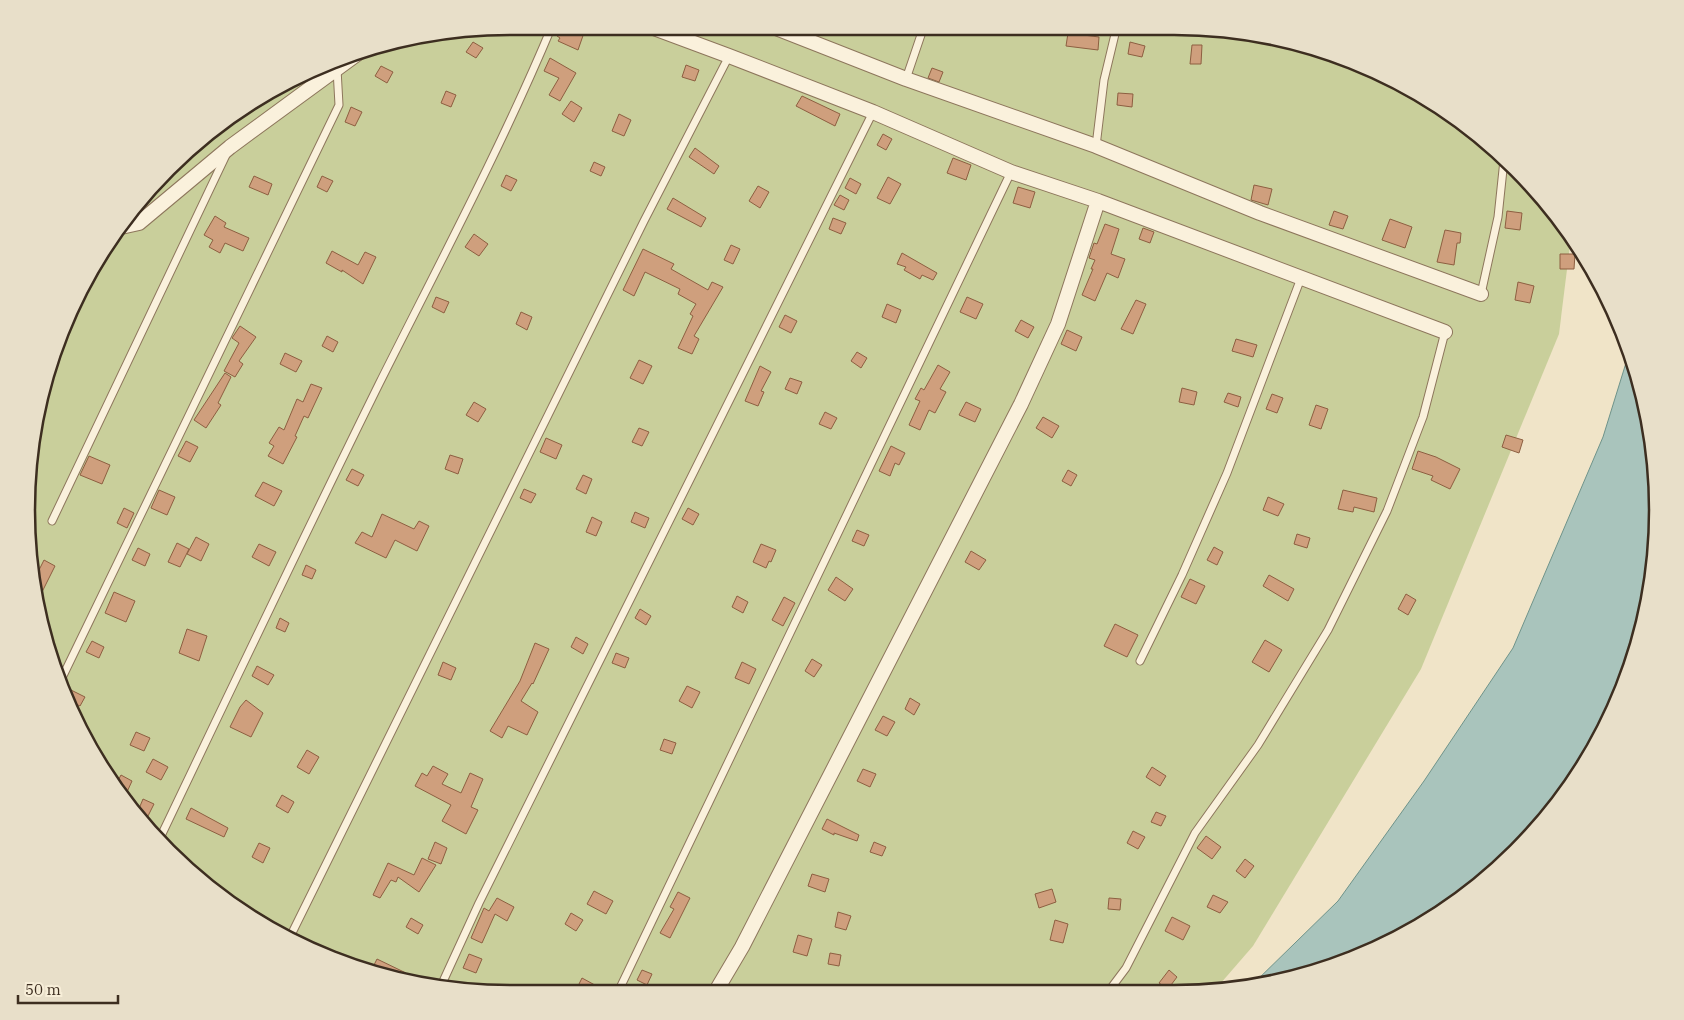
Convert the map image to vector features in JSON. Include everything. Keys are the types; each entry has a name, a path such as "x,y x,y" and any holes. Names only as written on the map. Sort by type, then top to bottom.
{"street":[{"path":"672,35 873,112 1011,172 1098,201 1446,332"},
{"path":"794,35 906,79 1096,146 1260,213 1481,294"},
{"path":"130,226 139,223 230,148 337,68"},
{"path":"720,985 742,948 1021,404 1058,324 1098,201"}],"lane":[{"path":"162,833 327,490 483,175 548,35"},
{"path":"906,79 921,35"},
{"path":"1096,146 1104,80 1115,35"},
{"path":"292,932 644,221 729,56"},
{"path":"64,674 338,105 337,68"},
{"path":"444,980 479,903 873,112"},
{"path":"52,521 230,148"},
{"path":"1481,294 1498,217 1503,168"},
{"path":"621,985 1011,172"},
{"path":"1140,661 1182,575 1227,473 1301,278"},
{"path":"1113,985 1126,968 1195,832 1258,745 1328,630 1387,511 1423,417 1446,332"}],"green space":[{"path":"510,35 1205,36 1267,44 1327,60 1356,71 1412,99 1463,133 1510,174 1551,221 1569,246 1559,334 1421,669 1253,946 1221,982 1205,984 510,985 448,981 387,969 328,949 272,921 221,887 197,867 174,846 133,799 115,774 84,720 60,663 51,633 44,603 36,541 36,479 39,448 44,417 60,357 71,328 99,272 133,221 174,174 221,133 246,115 300,84 357,60 417,44 448,39"}],"water":[{"path":"1626,363 1640,417 1648,479 1648,541 1645,572 1640,603 1624,663 1600,720 1569,774 1551,799 1510,846 1463,887 1438,905 1412,921 1356,949 1297,969 1260,977 1338,901 1424,781 1513,648 1603,437"}],"building":[{"path":"583,35 578,50 558,41 560,38 557,36"},
{"path":"1068,35 1099,37 1098,50 1066,46"},
{"path":"473,42 483,48 476,58 466,52"},
{"path":"1130,42 1145,46 1142,57 1128,54"},
{"path":"1192,45 1202,45 1201,64 1190,64"},
{"path":"550,58 576,73 560,101 549,95 559,78 544,71"},
{"path":"686,65 699,70 695,81 682,77"},
{"path":"381,66 393,72 387,83 375,76"},
{"path":"932,68 943,72 939,82 928,78"},
{"path":"446,91 456,95 451,107 441,103"},
{"path":"1118,93 1133,94 1132,107 1117,105"},
{"path":"802,96 840,114 835,126 796,106"},
{"path":"571,101 582,108 574,122 562,114"},
{"path":"351,107 362,112 355,126 345,122"},
{"path":"619,114 631,120 624,136 612,131"},
{"path":"883,134 892,139 886,150 877,145"},
{"path":"695,148 719,166 714,174 689,157"},
{"path":"953,158 971,165 966,180 947,173"},
{"path":"594,162 605,167 601,176 590,171"},
{"path":"506,175 517,180 511,191 501,186"},
{"path":"254,176 272,184 268,195 249,187"},
{"path":"322,176 333,181 327,192 317,187"},
{"path":"888,177 901,184 890,204 877,198"},
{"path":"850,178 861,184 856,194 845,188"},
{"path":"1254,185 1272,189 1268,205 1251,200"},
{"path":"758,186 769,192 760,208 749,201"},
{"path":"1018,187 1035,192 1030,208 1013,203"},
{"path":"840,195 849,200 844,210 834,205"},
{"path":"673,198 706,218 701,227 667,209"},
{"path":"1334,211 1348,216 1343,229 1329,225"},
{"path":"1507,211 1522,213 1520,230 1505,228"},
{"path":"215,216 226,223 224,227 249,238 243,251 225,243 220,253 209,247 213,240 204,235"},
{"path":"833,218 846,223 841,234 829,229"},
{"path":"1390,219 1412,227 1405,248 1382,240"},
{"path":"1105,224 1119,229 1111,254 1125,259 1118,278 1107,273 1095,301 1082,295 1095,260 1089,258 1094,243 1097,244"},
{"path":"1143,228 1154,232 1150,243 1139,239"},
{"path":"1445,230 1461,233 1460,243 1457,243 1454,265 1437,262"},
{"path":"474,234 488,244 479,256 465,247"},
{"path":"731,245 740,249 733,264 724,260"},
{"path":"643,249 674,264 671,269 708,290 712,282 723,287 694,336 699,339 692,354 678,348 693,316 690,314 696,304 678,294 680,289 645,272 634,296 623,290"},
{"path":"332,251 358,265 365,252 376,257 363,284 342,270 342,272 326,263"},
{"path":"902,253 937,273 933,280 922,275 920,279 904,270 906,267 897,264"},
{"path":"1560,254 1574,254 1574,269 1560,269"},
{"path":"1518,282 1534,286 1530,303 1515,300"},
{"path":"436,297 449,302 444,313 432,307"},
{"path":"967,297 983,304 976,319 960,312"},
{"path":"1136,300 1146,304 1133,334 1121,329"},
{"path":"887,304 901,310 896,323 882,317"},
{"path":"521,312 532,317 527,330 516,324"},
{"path":"785,315 797,321 791,333 779,327"},
{"path":"1021,320 1034,327 1028,338 1015,331"},
{"path":"240,326 256,337 239,361 243,364 235,377 224,371 239,343 232,338"},
{"path":"1067,330 1082,337 1076,351 1061,344"},
{"path":"327,336 338,342 333,352 322,346"},
{"path":"1236,339 1257,345 1253,357 1232,351"},
{"path":"857,352 867,358 861,368 851,361"},
{"path":"285,353 302,361 296,372 280,364"},
{"path":"639,360 652,366 643,384 630,378"},
{"path":"938,365 950,372 940,389 946,392 935,413 929,410 920,430 909,425 920,401 915,399 921,388 924,390"},
{"path":"760,366 771,372 761,391 764,392 758,406 745,401"},
{"path":"225,373 231,377 218,403 221,405 206,428 194,420"},
{"path":"790,378 802,382 797,394 785,389"},
{"path":"311,384 322,388 308,418 304,416 295,436 297,437 283,464 268,456 274,446 269,443 279,427 284,430 297,399 303,402"},
{"path":"1182,388 1197,392 1194,405 1179,402"},
{"path":"1228,393 1241,397 1238,407 1224,402"},
{"path":"1272,394 1283,398 1277,413 1266,409"},
{"path":"474,402 486,409 478,422 466,415"},
{"path":"966,402 981,409 975,422 959,415"},
{"path":"1316,405 1328,409 1321,429 1309,425"},
{"path":"825,412 837,418 831,429 819,424"},
{"path":"1043,417 1059,426 1052,438 1036,428"},
{"path":"639,428 649,432 642,446 632,442"},
{"path":"1506,435 1523,440 1519,453 1502,447"},
{"path":"546,438 562,445 556,459 540,452"},
{"path":"186,441 198,447 190,462 178,456"},
{"path":"891,446 905,453 899,465 895,463 890,476 879,471"},
{"path":"1418,451 1436,457 1460,469 1450,489 1431,480 1433,476 1412,469"},
{"path":"450,455 463,459 458,474 445,469"},
{"path":"89,456 110,465 102,484 80,475"},
{"path":"352,469 364,475 358,486 346,480"},
{"path":"1068,470 1077,475 1071,486 1062,481"},
{"path":"583,475 592,479 586,494 576,489"},
{"path":"263,482 282,491 274,506 255,496"},
{"path":"524,489 536,494 531,503 520,498"},
{"path":"159,490 175,497 167,515 151,508"},
{"path":"1343,490 1377,498 1374,512 1354,507 1353,512 1338,509"},
{"path":"1268,497 1284,504 1278,516 1263,510"},
{"path":"124,508 134,513 127,528 117,523"},
{"path":"688,508 699,514 693,525 682,519"},
{"path":"635,512 649,518 645,528 631,522"},
{"path":"382,514 414,529 419,521 429,526 417,551 395,540 386,558 355,543 362,532 372,537"},
{"path":"592,517 602,522 596,536 586,532"},
{"path":"857,530 869,535 864,546 852,541"},
{"path":"1297,534 1310,538 1307,548 1294,544"},
{"path":"196,537 209,544 201,561 187,554"},
{"path":"177,543 189,549 180,567 168,562"},
{"path":"259,544 276,552 269,566 252,557"},
{"path":"761,544 776,550 766,568 753,562"},
{"path":"1214,547 1223,552 1217,565 1207,560"},
{"path":"138,548 150,554 145,566 132,560"},
{"path":"971,551 986,560 979,570 965,562"},
{"path":"44,560 55,566 42,592 39,572"},
{"path":"306,565 316,570 312,579 302,575"},
{"path":"1269,575 1294,589 1288,601 1263,586"},
{"path":"836,577 853,589 845,601 828,590"},
{"path":"1190,579 1205,586 1196,604 1181,597"},
{"path":"114,592 135,601 126,622 105,613"},
{"path":"1406,594 1416,600 1408,615 1398,609"},
{"path":"737,596 748,602 743,613 732,607"},
{"path":"784,597 795,603 783,626 772,620"},
{"path":"640,609 651,616 646,625 635,618"},
{"path":"280,618 289,623 285,632 276,628"},
{"path":"1115,624 1138,635 1127,657 1104,646"},
{"path":"187,629 207,636 199,661 179,653"},
{"path":"576,637 588,644 583,654 571,647"},
{"path":"1265,640 1282,650 1269,672 1252,662"},
{"path":"92,641 104,647 99,658 86,652"},
{"path":"535,643 549,649 533,684 521,701 538,712 527,735 508,726 502,738 490,731 520,681"},
{"path":"616,653 629,658 625,668 612,663"},
{"path":"812,659 822,665 814,677 805,671"},
{"path":"443,662 456,668 451,680 438,675"},
{"path":"742,662 756,669 749,684 735,678"},
{"path":"257,666 274,675 268,685 252,676"},
{"path":"687,686 700,692 692,708 679,701"},
{"path":"71,691 85,697 80,706 77,704"},
{"path":"910,698 920,704 914,715 905,709"},
{"path":"246,700 263,713 251,737 230,727 240,707"},
{"path":"883,716 895,722 887,736 875,730"},
{"path":"136,732 150,738 144,751 130,745"},
{"path":"664,739 676,743 672,754 660,750"},
{"path":"307,750 319,757 309,774 297,767"},
{"path":"153,759 168,767 161,780 146,772"},
{"path":"433,766 448,774 442,784 461,793 470,773 483,779 471,807 478,810 466,834 442,821 451,805 415,786 422,773 427,776"},
{"path":"1152,767 1166,776 1160,786 1146,777"},
{"path":"863,769 876,774 870,787 857,781"},
{"path":"121,775 132,781 127,791 119,779"},
{"path":"282,795 294,802 288,813 276,806"},
{"path":"143,799 154,804 148,816 140,807"},
{"path":"191,808 228,828 224,837 186,819"},
{"path":"1156,812 1166,816 1161,826 1151,822"},
{"path":"827,819 859,835 857,841 834,833 834,835 822,829"},
{"path":"1133,831 1145,837 1138,849 1127,843"},
{"path":"1206,836 1221,847 1212,859 1197,848"},
{"path":"435,842 447,848 441,864 428,859"},
{"path":"874,842 886,847 882,856 870,852"},
{"path":"259,843 270,848 263,863 252,857"},
{"path":"422,858 436,865 419,892 398,877 396,882 391,880 380,898 373,895 388,863 414,875"},
{"path":"1245,859 1254,866 1245,878 1236,871"},
{"path":"812,874 829,879 825,892 808,886"},
{"path":"1052,889 1056,902 1039,908 1035,894"},
{"path":"594,891 613,901 606,914 587,904"},
{"path":"678,892 690,898 670,938 660,933 674,909 670,907"},
{"path":"1213,895 1228,902 1220,913 1207,907"},
{"path":"497,898 514,907 507,921 495,914 482,943 471,938 484,908 489,911"},
{"path":"1109,898 1121,899 1120,910 1108,909"},
{"path":"838,912 851,916 846,930 835,927"},
{"path":"571,913 583,920 576,931 565,924"},
{"path":"1172,917 1190,926 1183,940 1165,931"},
{"path":"411,918 423,925 418,934 406,927"},
{"path":"1055,920 1068,924 1063,943 1050,940"},
{"path":"798,935 812,939 807,956 793,952"},
{"path":"830,953 841,955 839,966 828,964"},
{"path":"469,954 482,959 476,973 463,968"},
{"path":"377,959 406,973 387,969 374,965"},
{"path":"642,970 652,974 647,985 637,980"},
{"path":"1169,970 1177,977 1171,985 1159,983"},
{"path":"582,978 595,985 578,985"}]}
